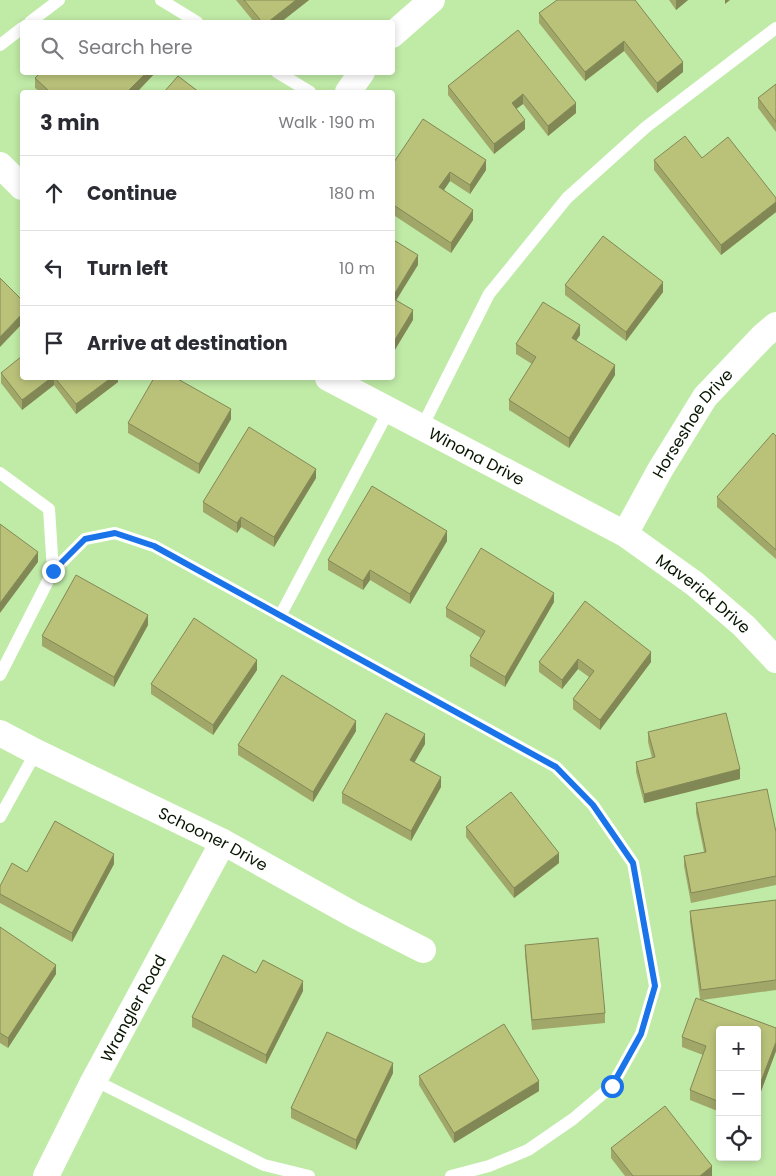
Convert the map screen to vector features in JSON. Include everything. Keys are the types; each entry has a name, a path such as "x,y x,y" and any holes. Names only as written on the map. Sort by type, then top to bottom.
{"street":[{"path":"395,32 432,0"},
{"path":"349,90 360,75"},
{"path":"0,165 20,185"},
{"name":"Horseshoe Drive","path":"625,534 660,470 704,397 776,325"},
{"name":"Winona Drive","path":"332,380 625,534"},
{"name":"Maverick Drive","path":"625,534 695,584 769,649"},
{"name":"Schooner Drive","path":"0,733 223,842 354,915 423,950"},
{"name":"Wrangler Road","path":"46,1176 94,1080 223,842"}],"lane":[{"path":"33,20 59,0"},
{"path":"161,0 194,20"},
{"path":"422,427 489,294 567,198 646,127 776,28"},
{"path":"0,45 20,30"},
{"path":"283,75 307,90"},
{"path":"280,616 388,410"},
{"path":"0,473 49,509 53,571"},
{"path":"0,676 53,571 85,539 115,533 154,546 556,767 593,805 633,863 655,986 641,1034 612,1086 573,1119 528,1150 489,1166 450,1176"},
{"path":"0,817 36,752"},
{"path":"94,1080 264,1165 309,1176"}],"building":[{"path":"244,0 296,0 271,20 260,20"},
{"path":"557,0 635,0 683,62 657,83 624,41 585,72 539,13"},
{"path":"518,30 576,103 548,126 523,94 512,103 525,120 494,144 448,86"},
{"path":"38,75 144,75 129,90 48,90 35,78"},
{"path":"178,76 196,90 166,90"},
{"path":"776,84 776,122 758,98"},
{"path":"423,119 486,160 470,185 450,172 439,187 473,210 451,243 395,206 395,161"},
{"path":"685,136 702,158 728,137 776,198 776,202 721,245 654,160"},
{"path":"603,236 663,282 626,332 565,285"},
{"path":"395,241 418,255 395,293"},
{"path":"0,278 20,298 20,316 0,337"},
{"path":"395,300 413,310 395,340"},
{"path":"543,302 580,325 572,338 615,365 569,438 509,400 536,357 516,344"},
{"path":"20,358 20,380 48,380 22,400 1,373"},
{"path":"57,380 108,380 76,404"},
{"path":"153,380 180,380 231,409 199,464 128,423"},
{"path":"249,427 316,469 274,537 241,517 237,523 203,502"},
{"path":"773,433 776,436 776,550 717,497"},
{"path":"372,486 447,531 410,594 370,570 363,581 328,560"},
{"path":"0,524 38,552 0,603"},
{"path":"481,548 554,593 505,677 470,656 485,631 446,608"},
{"path":"76,575 148,615 114,677 42,636"},
{"path":"585,601 651,652 600,720 573,699 594,671 578,659 562,680 539,662"},
{"path":"194,618 257,660 213,725 151,684"},
{"path":"282,675 356,721 313,792 238,745"},
{"path":"386,713 425,734 410,760 441,777 411,831 342,793"},
{"path":"726,713 740,769 644,794 636,762 655,757 648,732"},
{"path":"767,789 776,832 776,876 691,893 684,856 706,852 696,803"},
{"path":"511,792 559,853 514,888 466,827"},
{"path":"55,821 114,854 72,933 0,894 0,886 12,863 27,872"},
{"path":"776,900 776,980 701,990 690,911"},
{"path":"0,927 56,965 8,1038 0,1033"},
{"path":"598,938 605,1013 532,1020 525,945"},
{"path":"223,955 256,973 263,960 303,981 266,1055 192,1017"},
{"path":"696,998 776,1028 776,1042 761,1081 761,1026 716,1026 716,1100 690,1090 706,1046 682,1037"},
{"path":"504,1024 539,1081 454,1133 419,1076"},
{"path":"327,1032 393,1063 356,1140 291,1108"},
{"path":"665,1106 712,1166 700,1176 633,1176 611,1148"}],"route":[{"path":"53,571 85,539 115,533 154,546 556,767 593,805 633,863 655,986 641,1034 612,1086"}]}
